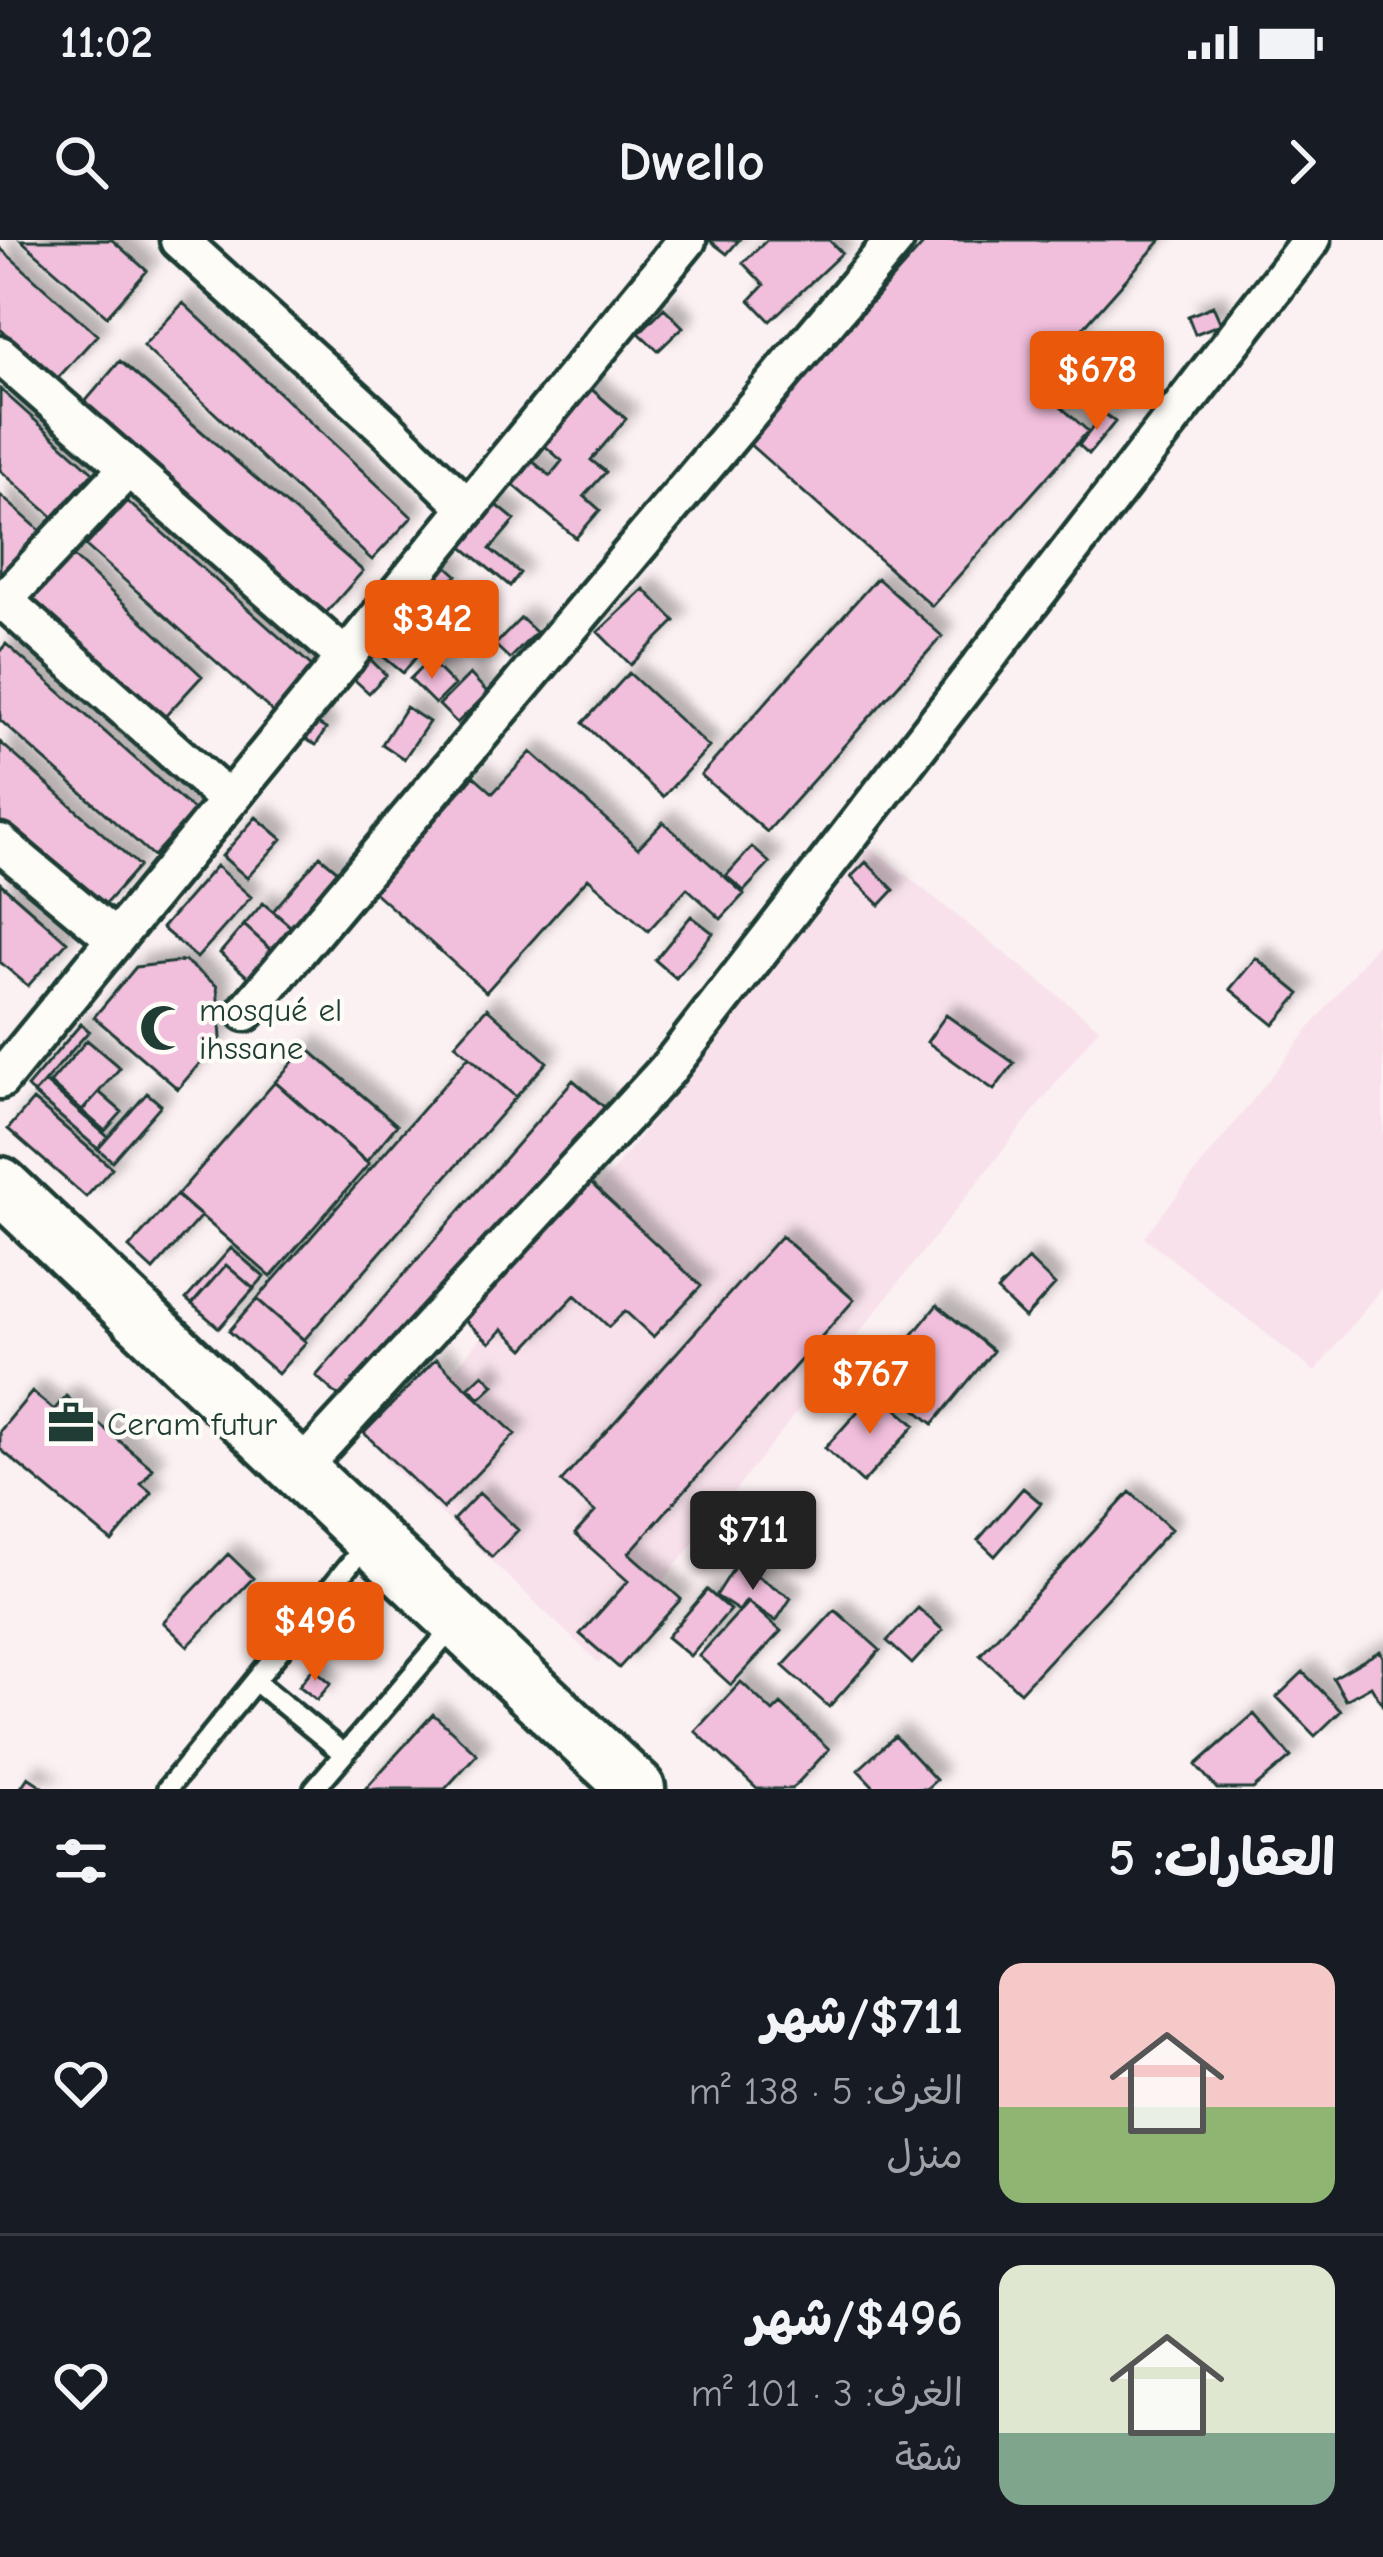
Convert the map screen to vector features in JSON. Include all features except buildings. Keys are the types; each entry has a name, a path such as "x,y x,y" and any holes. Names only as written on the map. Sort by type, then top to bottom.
{"main road":[{"path":"0,1185 638,1789"}],"street":[{"path":"179,240 468,508"},
{"path":"0,1080 687,240"},
{"path":"246,1012 895,240"},
{"path":"301,1468 668,1070 1311,240"},
{"path":"0,355 346,658"},
{"path":"128,468 1,600 226,799"},
{"path":"0,843 114,938"}],"lane":[{"path":"167,1789 371,1538"},
{"path":"314,1789 457,1622"},
{"path":"255,1681 344,1754"}],"shaded area":[{"path":"870,847 1099,1028 599,1663 384,1459"},
{"path":"1383,936 1383,1286 1315,1372 1144,1237"}],"place":[{"name":"mosqué el ihssane","path":"163,1028"},
{"name":"Ceram futur","path":"71,1423"}]}
